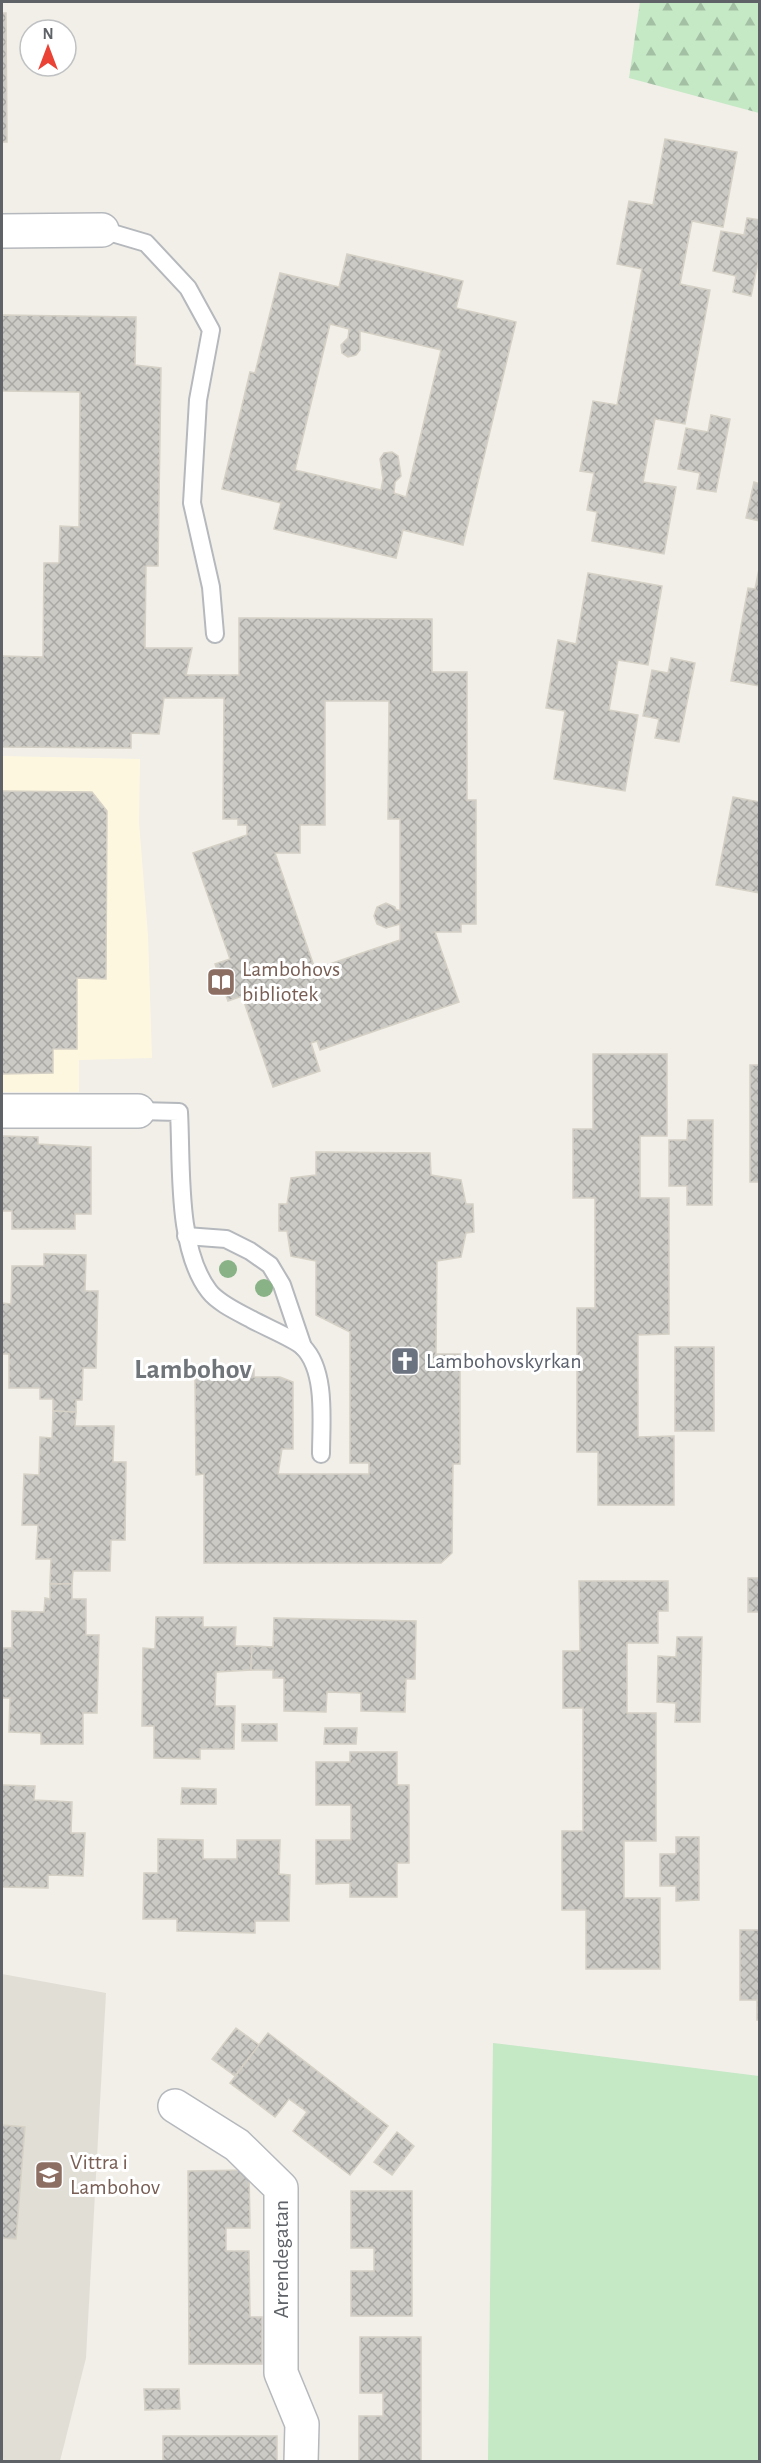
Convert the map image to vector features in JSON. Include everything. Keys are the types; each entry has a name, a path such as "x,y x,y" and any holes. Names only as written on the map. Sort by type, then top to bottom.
{"street":[{"path":"2,231 102,230"},
{"path":"2,1112 138,1112"},
{"name":"Arrendegatan","path":"175,2106 237,2145 280,2188 281,2373 302,2424 301,2462"}],"lane":[{"path":"102,230 146,243 188,288 211,330 198,400 192,503 211,587 215,634"},
{"path":"138,1112 179,1112 186,1236 198,1273 210,1293 238,1312 303,1347"},
{"path":"186,1236 226,1239 250,1251 270,1265 282,1285 303,1347 316,1368 321,1395 321,1454"}],"shaded area":[{"path":"2,756 140,759 139,822 148,936 152,1058 79,1060 79,1092 2,1092"},
{"name":"Vittra i Lambohov","path":"2,1974 106,1993 86,2358 60,2461 2,2461"}],"green space":[{"path":"640,2 759,2 759,113 629,78"},
{"path":"493,2043 759,2076 759,2461 488,2461"}],"building":[{"path":"2,13 6,13 7,142 2,142"},
{"path":"665,139 737,152 723,227 692,221 680,284 710,290 685,424 655,419 643,482 676,487 664,554 592,541 597,512 587,510 594,473 580,471 593,401 617,405 642,269 617,264 629,201 653,205"},
{"path":"747,218 760,220 760,253 751,296 733,292 736,276 713,271 721,231 744,235"},
{"path":"347,254 463,281 456,308 516,322 463,545 403,530 396,558 274,529 281,503 222,489 250,372 255,373 280,273 339,287","holes":["330,324 349,329 348,338 341,345 342,353 348,357 356,355 360,350 360,331 441,350 406,497 394,493 395,482 401,476 398,456 392,452 384,453 380,459 383,479 381,490 295,470"]},
{"path":"2,315 136,317 135,365 161,368 158,566 146,566 145,648 192,648 186,675 239,675 239,618 432,619 432,672 467,672 467,800 476,800 476,924 461,924 461,932 435,932 459,1002 320,1050 317,1041 311,1043 320,1071 273,1087 242,996 228,1001 221,982 215,964 230,959 193,853 247,835 247,825 238,825 238,819 223,819 224,698 164,698 159,734 131,733 131,748 2,747 2,656 43,657 44,563 59,563 60,526 79,527 80,392 2,391","holes":["325,701 389,701 388,819 400,819 400,910 386,903 377,907 374,916 377,924 386,928 400,924 400,940 315,969 275,853 300,853 300,825 325,825"]},
{"path":"711,415 730,419 716,492 697,489 700,473 678,469 686,428 708,432"},
{"path":"754,482 760,484 760,521 746,518"},
{"path":"760,564 760,686 731,681 748,588 755,589"},
{"path":"588,573 662,586 648,665 618,660 609,710 638,715 625,791 554,779 565,711 546,708 558,640 576,644"},
{"path":"671,658 695,663 679,742 655,738 659,719 643,716 652,670 668,673"},
{"path":"2,791 92,792 107,811 106,979 77,978 77,1049 53,1049 53,1073 2,1074"},
{"path":"733,797 760,802 760,893 716,885"},
{"path":"593,1054 667,1054 667,1136 640,1136 640,1198 669,1198 669,1334 638,1335 638,1437 674,1436 674,1505 598,1505 598,1452 577,1452 577,1308 595,1308 595,1198 573,1198 573,1129 593,1129"},
{"path":"750,1065 760,1065 760,1182 750,1182"},
{"path":"688,1120 713,1120 712,1205 687,1205 687,1186 669,1186 669,1140 687,1140"},
{"path":"2,1136 38,1137 38,1144 91,1147 91,1214 75,1214 75,1229 12,1229 12,1211 2,1211"},
{"name":"Lambohovskyrkan","path":"316,1152 430,1153 431,1175 461,1180 466,1204 473,1204 474,1232 466,1233 461,1257 437,1261 436,1354 460,1354 460,1464 453,1464 452,1553 441,1563 204,1563 204,1474 196,1475 195,1377 234,1377 234,1368 254,1369 254,1377 280,1377 293,1382 293,1449 282,1449 278,1474 369,1474 369,1463 350,1463 350,1332 316,1315 316,1261 291,1256 287,1231 279,1231 279,1204 287,1204 291,1178 316,1175"},
{"path":"44,1254 86,1255 85,1291 98,1291 96,1368 83,1368 82,1400 76,1400 76,1412 53,1411 53,1399 40,1399 40,1388 9,1388 9,1354 2,1354 2,1303 11,1304 12,1266 44,1266"},
{"path":"675,1347 714,1347 714,1431 675,1431"},
{"path":"53,1411 76,1412 75,1426 114,1426 113,1462 126,1462 125,1540 111,1540 110,1571 73,1571 72,1584 50,1584 51,1559 36,1559 38,1525 22,1525 24,1474 39,1475 40,1437 52,1438"},
{"path":"748,1578 760,1578 760,1612 748,1612"},
{"path":"579,1581 668,1581 668,1611 658,1611 658,1643 627,1643 627,1713 656,1713 656,1841 624,1841 624,1898 660,1898 660,1969 586,1969 586,1910 562,1910 562,1831 583,1831 583,1708 563,1708 563,1651 580,1651"},
{"path":"50,1584 72,1584 72,1599 86,1599 86,1635 99,1635 97,1713 83,1713 83,1744 41,1744 41,1733 9,1732 10,1698 2,1698 2,1648 12,1648 12,1611 44,1612 45,1598 50,1599"},
{"path":"156,1617 203,1617 203,1627 236,1627 235,1646 252,1646 251,1670 216,1672 215,1706 235,1706 234,1749 200,1749 200,1759 154,1758 154,1726 142,1726 143,1648 155,1649"},
{"path":"274,1618 416,1621 415,1679 406,1679 405,1712 361,1711 361,1693 327,1692 326,1712 284,1711 284,1678 273,1678 273,1670 251,1670 252,1646 273,1647"},
{"path":"677,1637 702,1637 700,1722 675,1722 676,1703 657,1702 658,1656 676,1657"},
{"path":"242,1724 277,1724 277,1741 242,1741"},
{"path":"325,1728 357,1728 356,1744 324,1744"},
{"path":"350,1752 397,1752 397,1785 409,1785 409,1863 397,1863 397,1897 350,1897 350,1883 316,1884 316,1840 351,1840 351,1805 316,1805 316,1762 350,1762"},
{"path":"2,1785 35,1786 34,1800 72,1802 71,1833 85,1833 83,1876 48,1875 48,1888 2,1887"},
{"path":"182,1788 216,1789 216,1804 181,1804"},
{"path":"676,1837 699,1837 699,1900 676,1901 676,1886 660,1886 660,1854 676,1854"},
{"path":"158,1839 203,1840 203,1859 237,1859 237,1840 280,1840 279,1874 290,1875 289,1921 255,1921 255,1933 177,1931 177,1919 143,1919 144,1873 158,1873"},
{"path":"740,1930 760,1930 760,2020 757,2020 757,2000 740,2000"},
{"path":"236,2028 259,2045 235,2076 212,2059"},
{"path":"268,2033 388,2126 350,2175 293,2131 307,2112 289,2099 275,2117 230,2083"},
{"path":"2,2125 25,2127 16,2239 2,2238"},
{"path":"397,2132 414,2146 392,2175 374,2162"},
{"path":"249,2170 250,2228 226,2228 226,2251 249,2251 250,2317 262,2317 262,2364 189,2364 188,2171"},
{"path":"351,2191 412,2191 412,2316 351,2316 351,2271 374,2271 374,2248 351,2248"},
{"path":"360,2337 421,2337 421,2462 359,2462 359,2416 383,2416 383,2393 360,2393"},
{"path":"144,2389 179,2389 180,2409 145,2410"},
{"path":"163,2436 277,2436 277,2462 163,2462"}],"place":[{"name":"Lambohovs bibliotek","path":"221,982"},
{"name":"Lambohovskyrkan","path":"405,1361"},
{"name":"Vittra i Lambohov","path":"49,2175"}],"district":[{"name":"Lambohov","path":"193,1370"}]}
